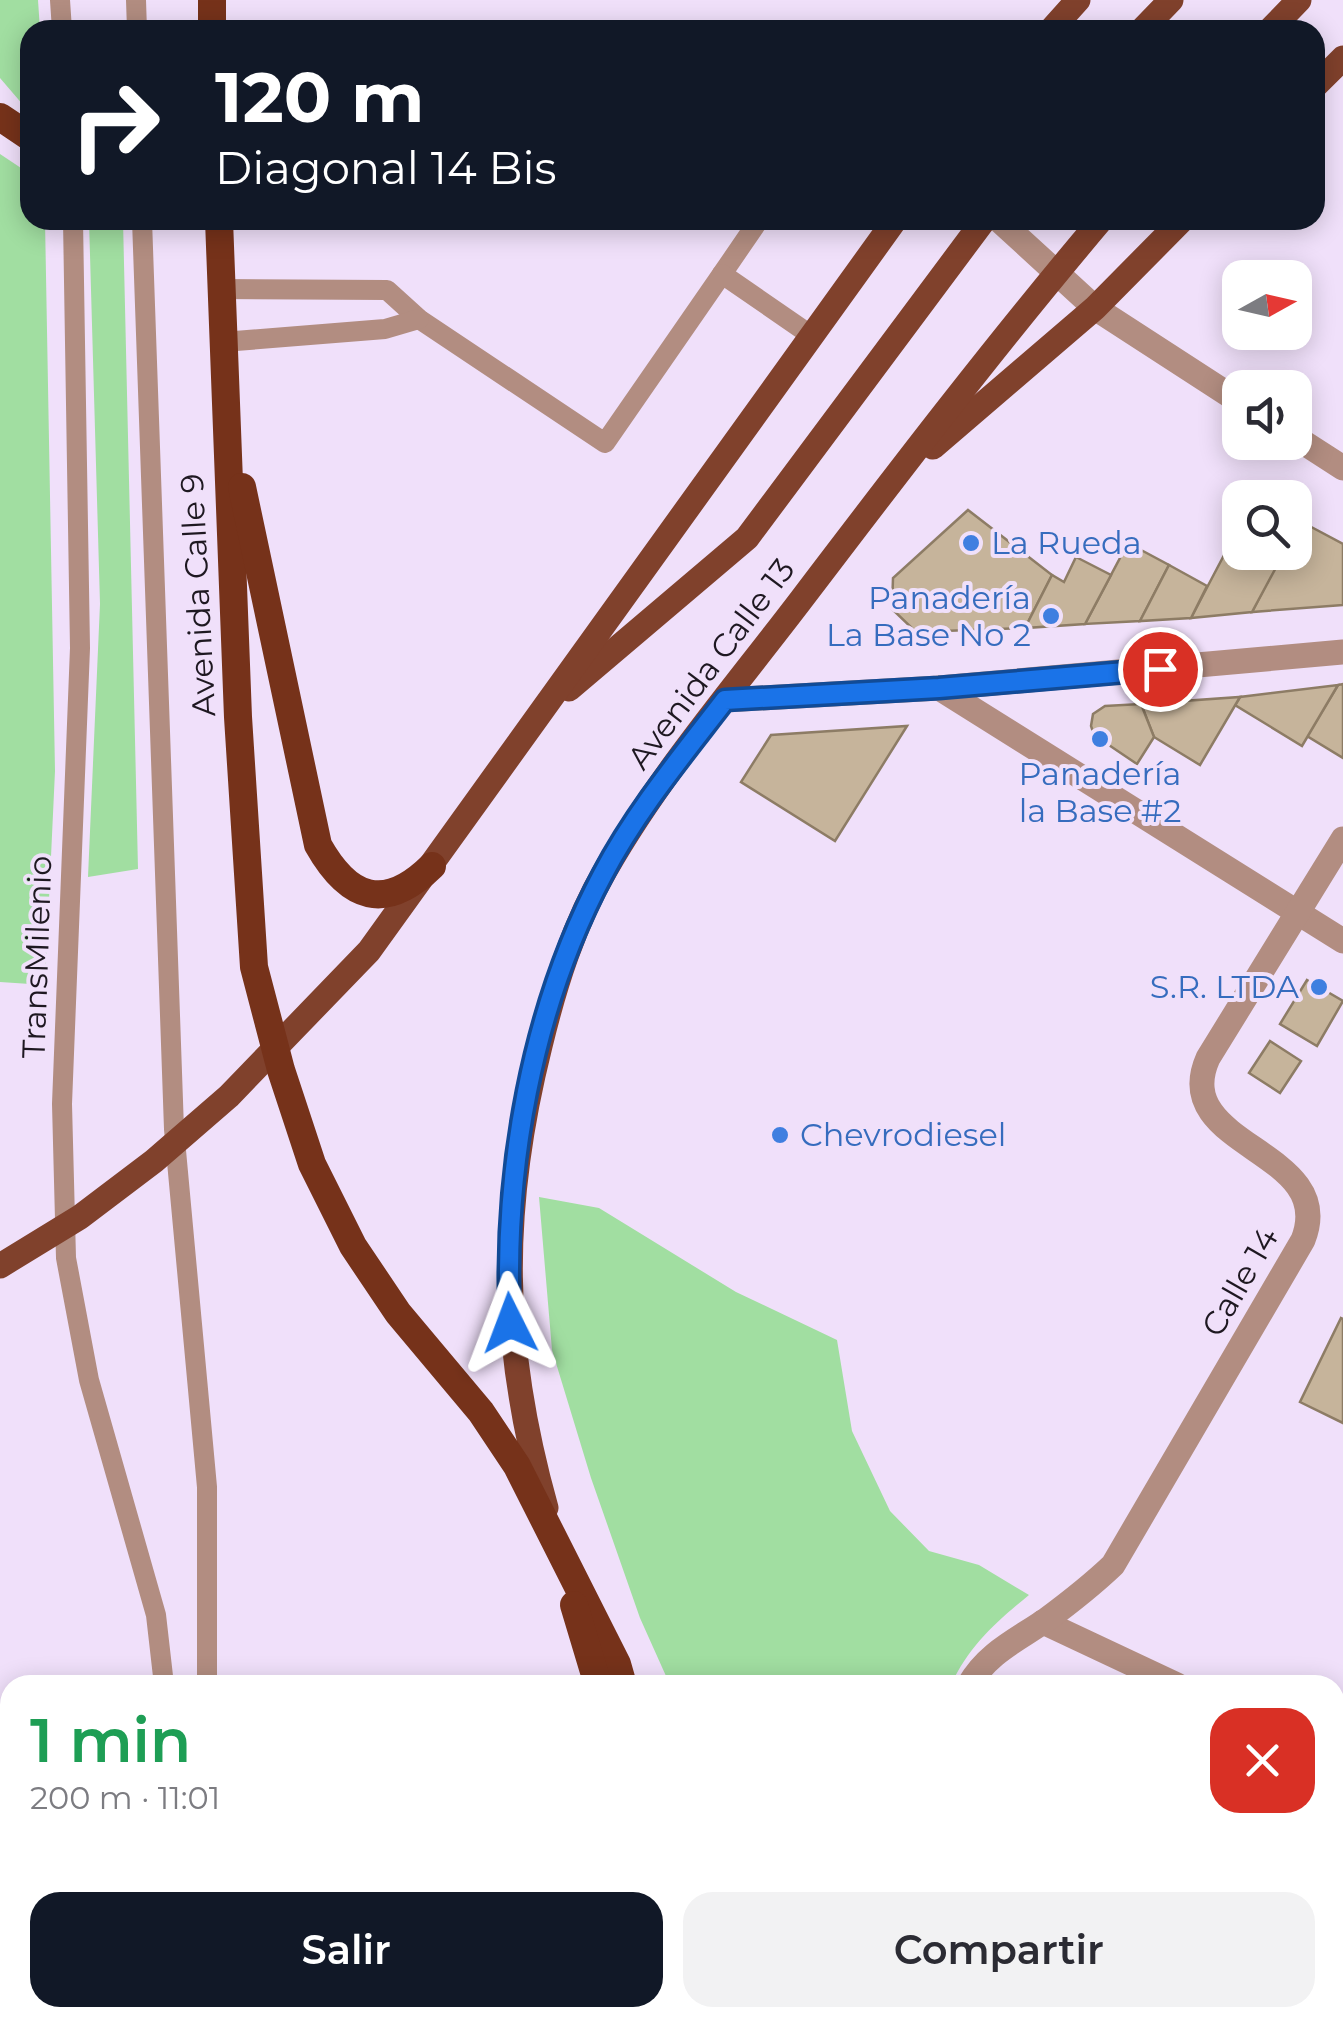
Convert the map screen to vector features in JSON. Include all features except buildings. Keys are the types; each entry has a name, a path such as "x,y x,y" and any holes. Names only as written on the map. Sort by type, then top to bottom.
{"highway":[{"name":"Avenida Calle 9","path":"218,230 238,717 254,966 312,1164 353,1246 398,1313 481,1412 552,1529"},
{"path":"225,401 318,845 332,870 348,886 367,894 384,896 401,890 432,866"},
{"path":"552,1529 622,1675"},
{"path":"552,1529 595,1675"}],"main road":[{"path":"1061,20 1078,0"},
{"path":"1152,20 1172,0"},
{"path":"1280,20 1300,0"},
{"path":"1325,76 1343,58"},
{"name":"Avenida Calle 13","path":"0,1266 65,1226 175,1142 276,1050 369,951 888,230"},
{"name":"Avenida Calle 13","path":"541,713 746,538 977,230"},
{"name":"Avenida Calle 13","path":"552,1529 527,1439 510,1323 509,1225 529,1089 552,996 573,936 603,873 640,812 887,486 1093,230"},
{"name":"Avenida Calle 13","path":"887,486 1095,308 1172,230"}],"street":[{"path":"1010,230 1095,308 1222,390"},
{"path":"1312,448 1343,468"},
{"path":"725,700 939,688 1343,652"},
{"path":"939,688 1343,941"},
{"name":"Calle 14","path":"974,1675 1008,1642 1042,1622 1113,1564 1309,1226 1307,1198 1301,1185 1220,1123 1202,1100 1200,1086 1208,1058 1343,839"},
{"path":"1042,1622 1156,1675"}],"lane":[{"name":"TransMilenio","path":"73,230 80,648 62,1104 66,1258 89,1380 156,1615 163,1675"},
{"path":"142,230 175,1142 207,1488 207,1675"},
{"path":"221,289 387,290 419,319 605,443 752,230"},
{"path":"722,274 810,334"},
{"path":"223,342 386,329 419,319"}],"green space":[{"path":"0,0 38,0 39,20 20,20 20,101 0,78"},
{"path":"0,154 20,167 20,230 45,230 55,771 45,985 0,982"},
{"path":"89,230 123,230 138,869 88,877 100,604"},
{"path":"539,1197 599,1208 736,1292 837,1340 852,1431 890,1511 929,1551 979,1565 1029,1595 984,1635 957,1675 666,1675 640,1618 591,1478 552,1350"}],"place":[{"name":"La Rueda","path":"971,543"},
{"name":"Panadería La Base No 2","path":"1051,616"},
{"name":"Panadería la Base #2","path":"1100,739"},
{"name":"S.R. LTDA","path":"1319,987"},
{"name":"Chevrodiesel","path":"780,1135"}],"route":[{"path":"510,1323 509,1225 514,1178 529,1089 552,996 573,936 603,873 640,812 725,700 939,688 1160,669"}]}
